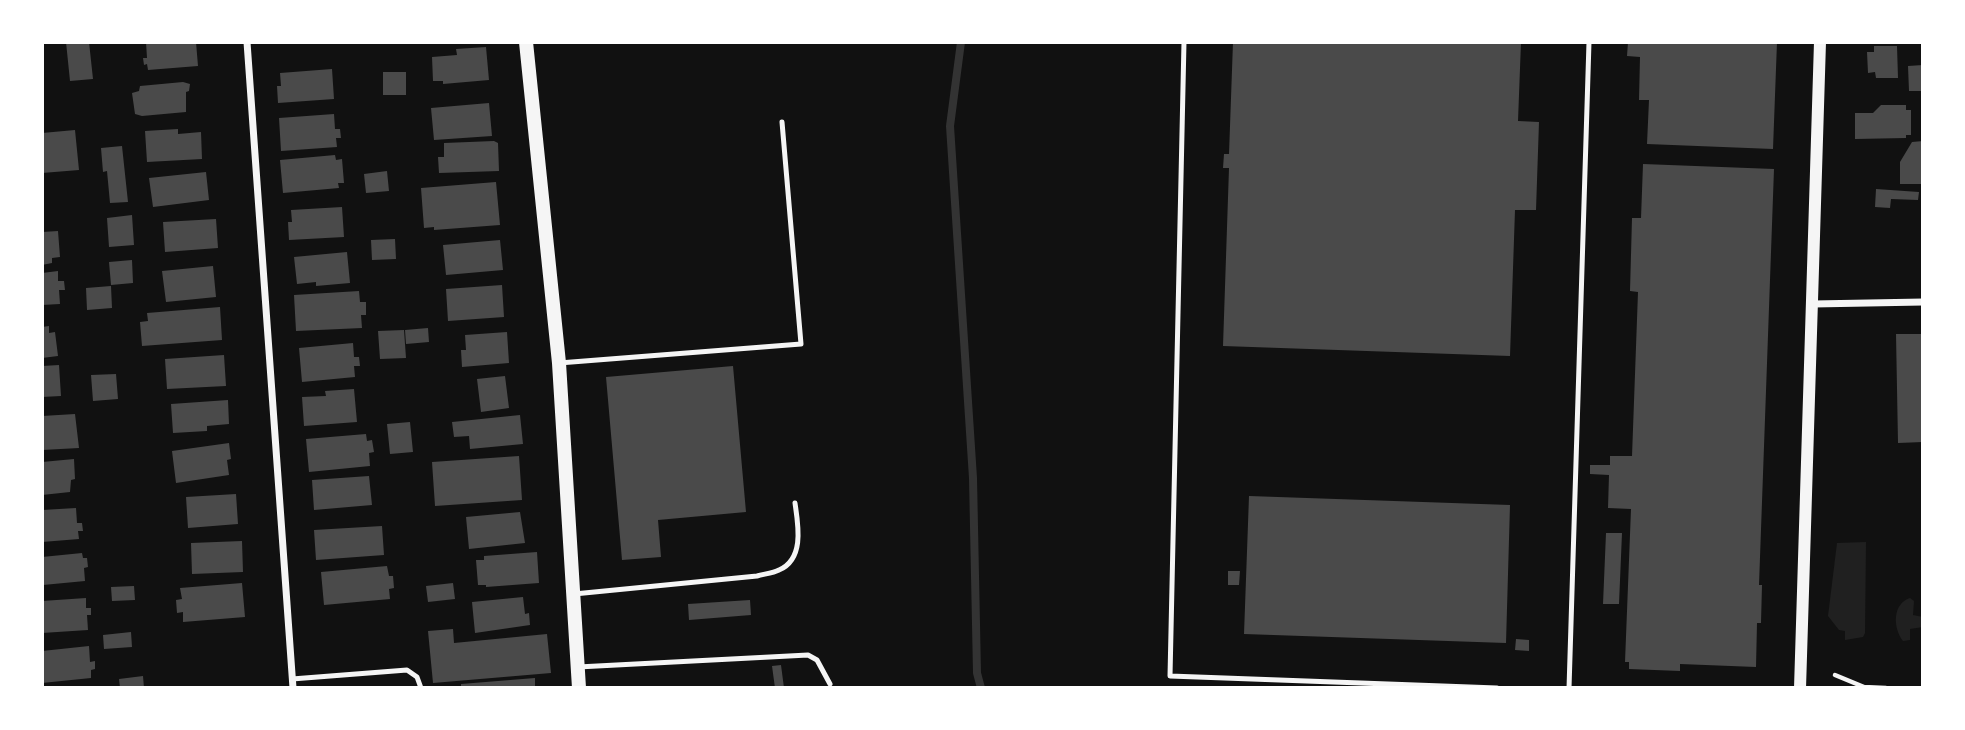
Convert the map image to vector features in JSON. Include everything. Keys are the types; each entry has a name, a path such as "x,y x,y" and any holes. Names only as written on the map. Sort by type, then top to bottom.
{"main road":[{"path":"526,42 559,363 579,688"}],"street":[{"path":"247,42 293,684"},
{"path":"1800,688 1820,42"},
{"path":"1813,304 1923,302"}],"lane":[{"path":"1184,42 1170,676 1497,688"},
{"path":"1569,688 1589,42"},
{"path":"559,363 801,344 782,122"},
{"path":"574,594 757,576 782,570 797,551 799,531 795,503"},
{"path":"578,667 808,655 817,660 830,684"},
{"path":"293,684 407,670 417,677 421,688"}],"path":[{"path":"1835,676 1864,688 1886,688"}],"shaded area":[{"path":"1866,542 1865,633 1863,637 1845,640 1845,631 1839,630 1828,616 1837,543"},
{"path":"1910,598 1914,601 1913,615 1923,617 1923,627 1910,629 1910,640 1903,641 1897,630 1896,617 1900,605"}],"building":[{"path":"66,42 89,42 93,79 70,81"},
{"path":"146,42 196,42 198,66 148,70 143,58 147,58"},
{"path":"1233,42 1521,42 1518,121 1539,122 1536,210 1515,210 1510,356 1223,346 1229,168 1223,168 1224,154 1229,154"},
{"path":"1628,42 1777,42 1773,149 1647,144 1649,100 1639,100 1640,57 1627,56"},
{"path":"1874,46 1897,46 1898,78 1876,78 1875,72 1868,73 1867,52 1874,52"},
{"path":"486,47 489,80 443,84 443,81 433,81 432,57 457,55 456,49"},
{"path":"1923,65 1923,91 1909,91 1908,66"},
{"path":"332,69 334,99 278,103 277,86 281,86 280,73"},
{"path":"383,72 406,72 406,95 383,95"},
{"path":"183,82 190,84 189,91 186,92 186,112 142,116 135,114 132,93 139,91 140,86"},
{"path":"489,103 492,136 434,140 431,108"},
{"path":"1881,105 1906,105 1906,110 1911,110 1911,135 1906,135 1906,138 1855,139 1855,113 1873,113"},
{"path":"334,114 335,129 340,129 341,138 336,138 337,147 281,151 279,118"},
{"path":"178,129 178,134 201,132 202,159 147,162 145,131"},
{"path":"75,130 79,170 42,173 42,133"},
{"path":"1923,141 1923,184 1900,184 1900,162 1912,142"},
{"path":"444,143 498,143 499,171 439,173 438,157 444,157"},
{"path":"122,146 128,202 110,203 107,171 103,172 101,148"},
{"path":"335,155 336,160 342,159 344,183 338,183 339,188 283,193 280,160"},
{"path":"1643,164 1774,169 1759,585 1762,585 1761,623 1757,623 1756,667 1680,664 1680,671 1629,669 1629,662 1625,662 1631,509 1608,508 1609,475 1590,474 1590,465 1610,465 1610,456 1632,456 1638,292 1630,291 1632,218 1641,218"},
{"path":"387,171 389,191 366,193 364,174"},
{"path":"206,172 209,200 153,207 149,178"},
{"path":"496,182 500,225 434,230 434,227 424,228 421,188"},
{"path":"1876,189 1919,192 1918,200 1891,199 1890,208 1875,207"},
{"path":"342,207 344,237 289,240 288,222 292,222 291,210"},
{"path":"132,215 134,245 109,247 107,218"},
{"path":"216,219 218,248 165,252 163,222"},
{"path":"58,231 60,257 52,258 52,263 42,265 42,232"},
{"path":"395,239 396,259 372,260 371,240"},
{"path":"500,240 503,270 446,275 443,245"},
{"path":"347,252 350,283 316,286 316,282 297,284 294,257"},
{"path":"132,260 133,283 111,285 109,262"},
{"path":"213,266 216,297 166,302 162,271"},
{"path":"58,271 58,281 64,281 65,290 59,290 60,304 42,305 42,273"},
{"path":"502,285 504,317 448,321 446,289"},
{"path":"111,286 112,308 87,310 86,288"},
{"path":"359,291 360,302 366,302 366,315 361,315 362,328 296,331 294,295"},
{"path":"220,307 222,340 142,346 140,322 148,321 147,313"},
{"path":"49,326 49,333 55,332 58,356 42,358 42,327"},
{"path":"428,328 429,342 406,344 405,330"},
{"path":"404,330 406,358 380,359 378,331"},
{"path":"507,332 509,363 462,367 461,350 466,350 465,335"},
{"path":"1896,334 1923,334 1923,442 1898,443"},
{"path":"353,343 354,357 359,357 360,366 354,366 355,377 302,382 299,348"},
{"path":"224,355 226,386 167,389 165,359"},
{"path":"59,365 61,396 42,397 42,366"},
{"path":"733,366 746,512 658,520 661,557 622,560 606,377"},
{"path":"116,374 118,399 93,401 91,375"},
{"path":"505,376 509,408 481,412 477,379"},
{"path":"354,389 357,422 304,426 302,397 326,396 325,391"},
{"path":"228,400 229,424 207,426 207,431 173,433 171,404"},
{"path":"75,414 79,448 42,450 42,416"},
{"path":"520,415 523,444 470,449 469,436 454,437 452,422"},
{"path":"410,422 413,452 390,454 387,424"},
{"path":"366,434 367,441 372,440 374,452 369,453 370,466 309,472 306,439"},
{"path":"229,443 229,475 176,483 172,451"},
{"path":"519,456 522,500 435,506 432,462"},
{"path":"74,459 75,479 71,480 70,492 42,495 42,462"},
{"path":"369,476 372,505 314,510 312,480"},
{"path":"236,494 238,524 188,528 186,497"},
{"path":"1249,496 1510,505 1506,643 1244,634"},
{"path":"76,508 77,523 82,523 83,531 78,531 79,539 42,542 42,510"},
{"path":"520,512 525,543 469,549 466,517"},
{"path":"382,526 384,555 316,560 314,530"},
{"path":"1606,533 1622,533 1619,604 1603,604"},
{"path":"242,541 243,572 192,574 191,543"},
{"path":"537,552 539,583 486,587 478,585 476,560 484,560 484,556"},
{"path":"82,553 83,558 87,558 88,567 84,568 85,581 43,585 42,557"},
{"path":"387,566 389,576 393,576 394,588 389,589 390,599 324,605 321,572"},
{"path":"1228,571 1240,571 1239,585 1228,585"},
{"path":"242,583 245,617 183,622 183,612 177,613 176,600 182,599 180,588"},
{"path":"453,583 455,599 428,602 426,586"},
{"path":"134,586 135,600 112,601 111,587"},
{"path":"523,597 525,614 529,613 530,625 475,633 472,602"},
{"path":"86,598 86,608 91,608 91,615 87,615 88,630 42,633 42,601"},
{"path":"750,600 751,615 689,620 688,604"},
{"path":"453,629 454,643 547,634 551,673 433,683 428,631"},
{"path":"131,632 132,647 104,649 103,635"},
{"path":"1516,639 1529,640 1529,651 1515,650"},
{"path":"89,646 90,662 95,661 91,678 42,683 42,651"},
{"path":"781,665 784,688 775,688 772,666"},
{"path":"143,676 144,688 120,688 119,679"},
{"path":"535,678 535,688 461,688 461,684"}],"waterway":[{"path":"961,42 950,126 973,478 977,673 981,688"}]}
